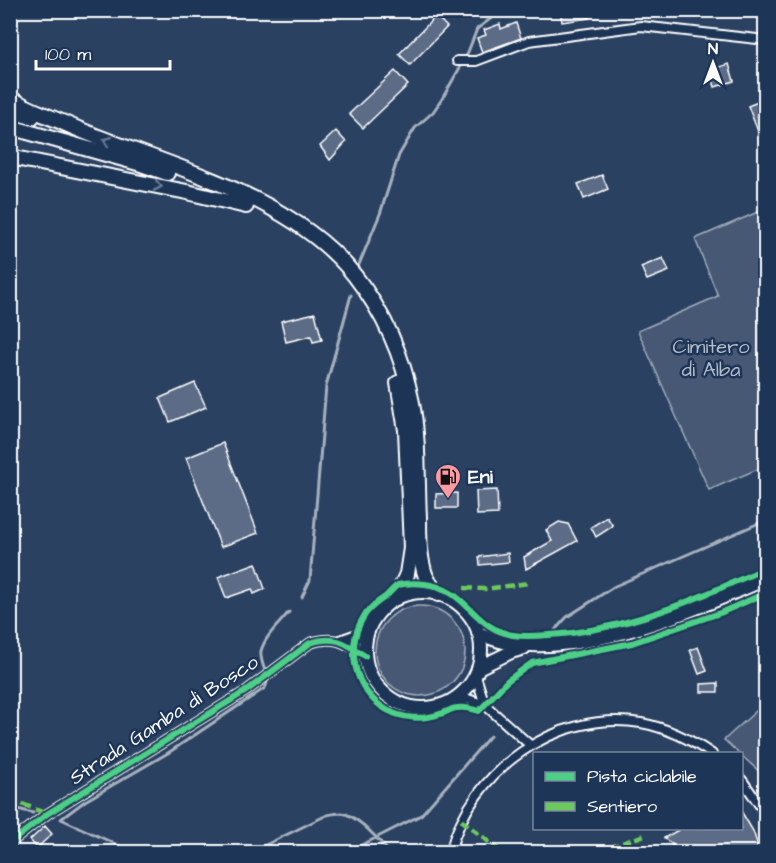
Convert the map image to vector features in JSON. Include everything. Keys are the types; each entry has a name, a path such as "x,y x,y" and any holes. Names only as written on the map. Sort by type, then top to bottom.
{"highway":[{"path":"10,98 80,130 194,174 280,212 320,241 354,274 386,321 403,366 412,403 415,430 420,549 424,573 438,594"},
{"path":"10,111 80,130"},
{"path":"10,127 138,163 190,181 246,206 276,220 315,246 348,280 378,326 395,367 406,430 411,548 407,574 396,598"},
{"path":"10,157 246,206"}],"main road":[{"path":"478,633 509,644 537,645 592,639 640,628 697,609 765,579"},
{"path":"412,592 438,594 448,597 464,608 470,616 481,645 477,671 465,689 445,703 418,708 393,700 374,681 366,665 365,642 368,630 379,611 396,598 412,592"},
{"path":"477,671 511,652 537,645"}],"street":[{"path":"457,61 468,63 476,61 529,41 642,26 765,40"},
{"name":"Strada Gamba di Bosco","path":"10,843 47,814 195,724 246,690 310,643 320,640 340,640 368,630"},
{"path":"340,640 365,656"},
{"path":"477,671 485,705"},
{"path":"445,703 468,699 485,705 530,745"},
{"path":"450,852 462,819 479,791 502,766 542,738 574,727 605,722 630,722 664,729 688,738 710,752"},
{"path":"743,783 765,814"}],"green space":[{"name":"Cimitero di Alba","path":"765,209 765,466 709,490 638,331 718,296 695,239"},
{"path":"411,606 429,606 445,613 458,626 465,642 465,660 458,676 445,689 429,696 411,696 395,689 382,676 375,660 375,642 382,626 395,613"},
{"path":"765,703 765,771 761,773 743,757 743,752 737,752 724,740"}],"building":[{"path":"560,10 589,10 589,18 562,22"},
{"path":"436,16 447,27 410,65 399,54"},
{"path":"516,23 521,38 482,52 477,38 486,35 484,30 500,24 501,29"},
{"path":"729,64 734,81 715,87 710,70"},
{"path":"395,71 408,85 363,128 349,114"},
{"path":"765,99 765,149 748,106"},
{"path":"336,131 346,142 330,160 320,146"},
{"path":"602,175 608,189 584,199 578,184"},
{"path":"663,258 669,271 647,280 641,267"},
{"path":"315,313 322,340 313,342 311,336 286,342 281,321"},
{"path":"195,383 206,407 170,422 160,398"},
{"path":"223,443 258,533 221,547 186,458"},
{"path":"497,490 498,514 477,515 476,491"},
{"path":"457,493 457,508 436,508 436,494"},
{"path":"607,517 613,526 596,537 591,527"},
{"path":"559,522 568,524 577,541 526,569 524,557 552,541 546,530"},
{"path":"508,553 509,562 480,565 479,557"},
{"path":"256,563 265,589 254,594 252,589 226,598 218,577"},
{"path":"698,647 707,671 699,674 690,650"},
{"path":"718,683 718,692 701,692 701,684"},
{"path":"743,814 753,831 760,852 676,852 671,848 673,845 664,838 678,830 743,830"},
{"path":"45,826 52,834 37,848 30,840"}],"waterway":[{"path":"358,267 380,214 399,155 415,128 433,112 442,99 466,57 477,29 502,10"},
{"path":"302,597 310,580 326,386 351,295"},
{"path":"555,630 567,617 615,586 766,520"},
{"path":"133,852 61,819 85,801 168,753 265,688 267,680 261,651 269,635 289,612"},
{"path":"348,852 421,815 490,736"},
{"path":"10,807 33,813"},
{"path":"251,852 327,815 342,813 361,823 389,852"}],"marked path":[{"path":"464,588 485,589 529,583"},
{"path":"10,799 47,814"},
{"path":"461,820 502,852"},
{"path":"597,852 645,835"}],"cycle path":[{"path":"766,568 687,602 633,620 577,632 536,636 518,636 499,631 479,618 451,593 439,587 419,583 398,585 367,612 360,624 355,638 355,666 366,691 375,702 393,713 420,718 455,708 479,711 507,681 532,663 632,643 720,613 766,593"},
{"path":"10,843 47,814 246,691 310,643 326,640 339,641 365,656"}],"place":[{"name":"Eni","path":"448,500"}]}
